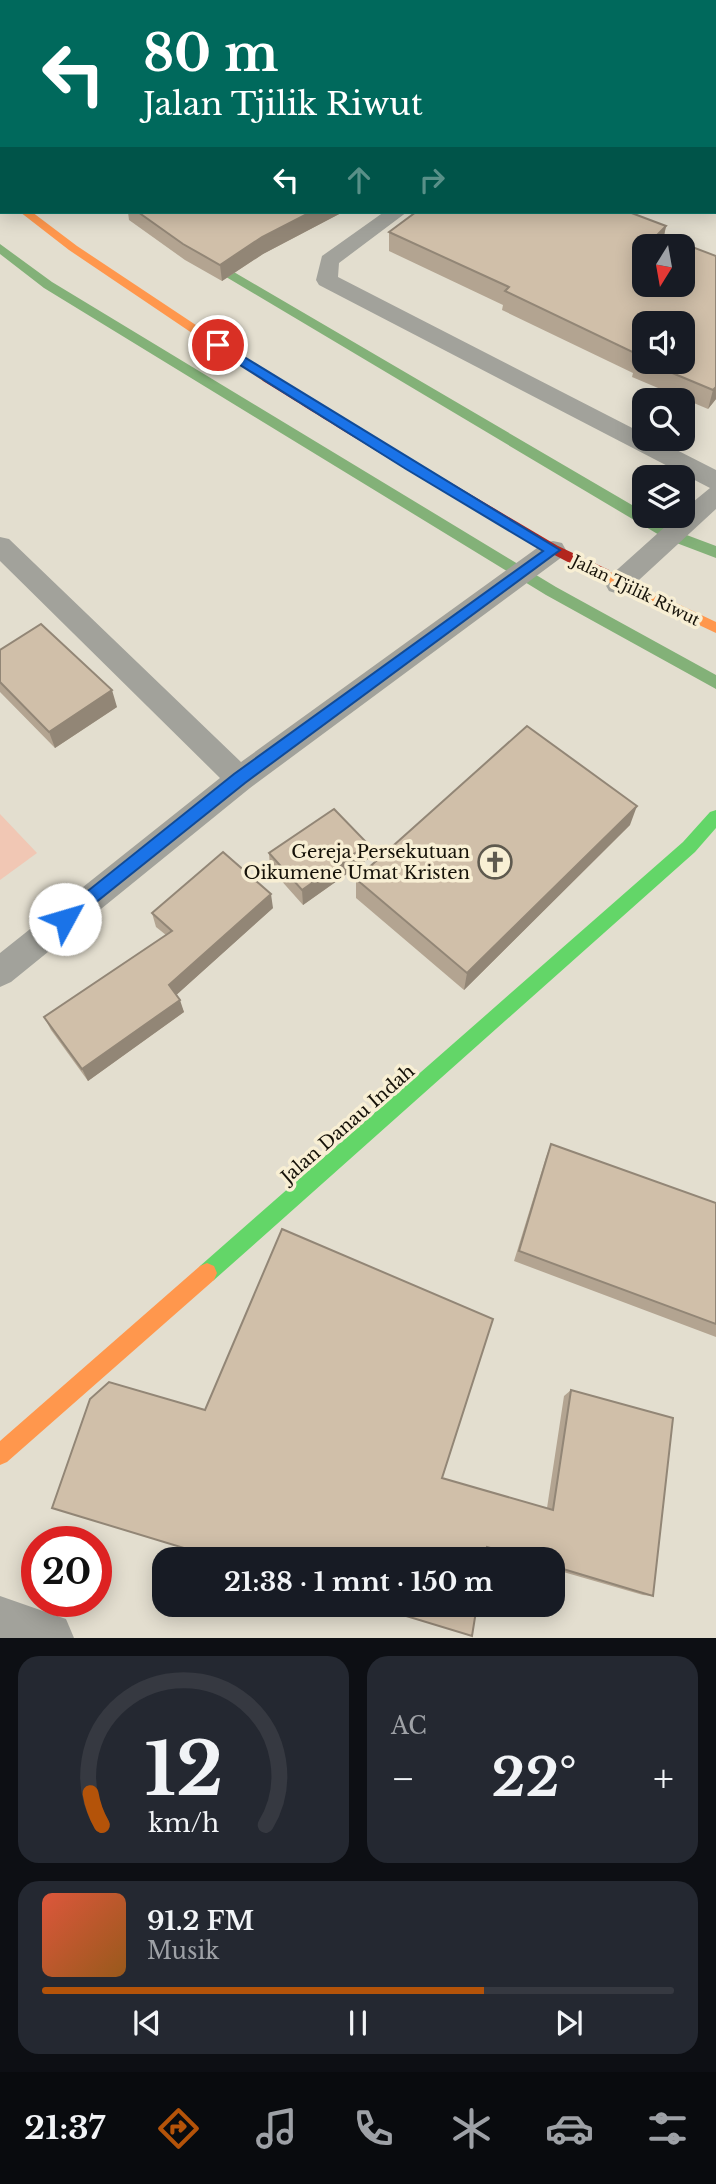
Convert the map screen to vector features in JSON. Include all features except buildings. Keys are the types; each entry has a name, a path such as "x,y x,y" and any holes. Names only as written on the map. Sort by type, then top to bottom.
{"main road":[{"name":"Jalan Tjilik Riwut","path":"28,214 73,248 259,373 553,550 618,584 716,628"},
{"name":"Jalan Danau Indah","path":"0,1455 679,856 716,817"}],"street":[{"path":"0,1623 47,1638"}],"lane":[{"path":"394,214 329,261 327,279 716,481"},
{"path":"618,584 716,495"},
{"path":"0,546 240,779"},
{"path":"0,972 240,779 553,550"}],"shaded area":[{"path":"0,814 37,853 0,880"}],"waterway":[{"path":"0,248 48,285 551,591 716,683"},
{"path":"210,262 671,535 716,552"}],"traffic: fast":[{"path":"207,1273 689,847 716,817"}],"traffic: slow":[{"path":"28,214 73,248 267,378"},
{"path":"604,574 716,628"},
{"path":"0,1455 207,1273"}],"traffic: jam":[{"path":"267,378 553,550 604,574"}],"place":[{"name":"Gereja Persekutuan Oikumene Umat Kristen","path":"495,862"}],"route":[{"path":"65,919 240,779 553,550 410,466 218,345"}]}
